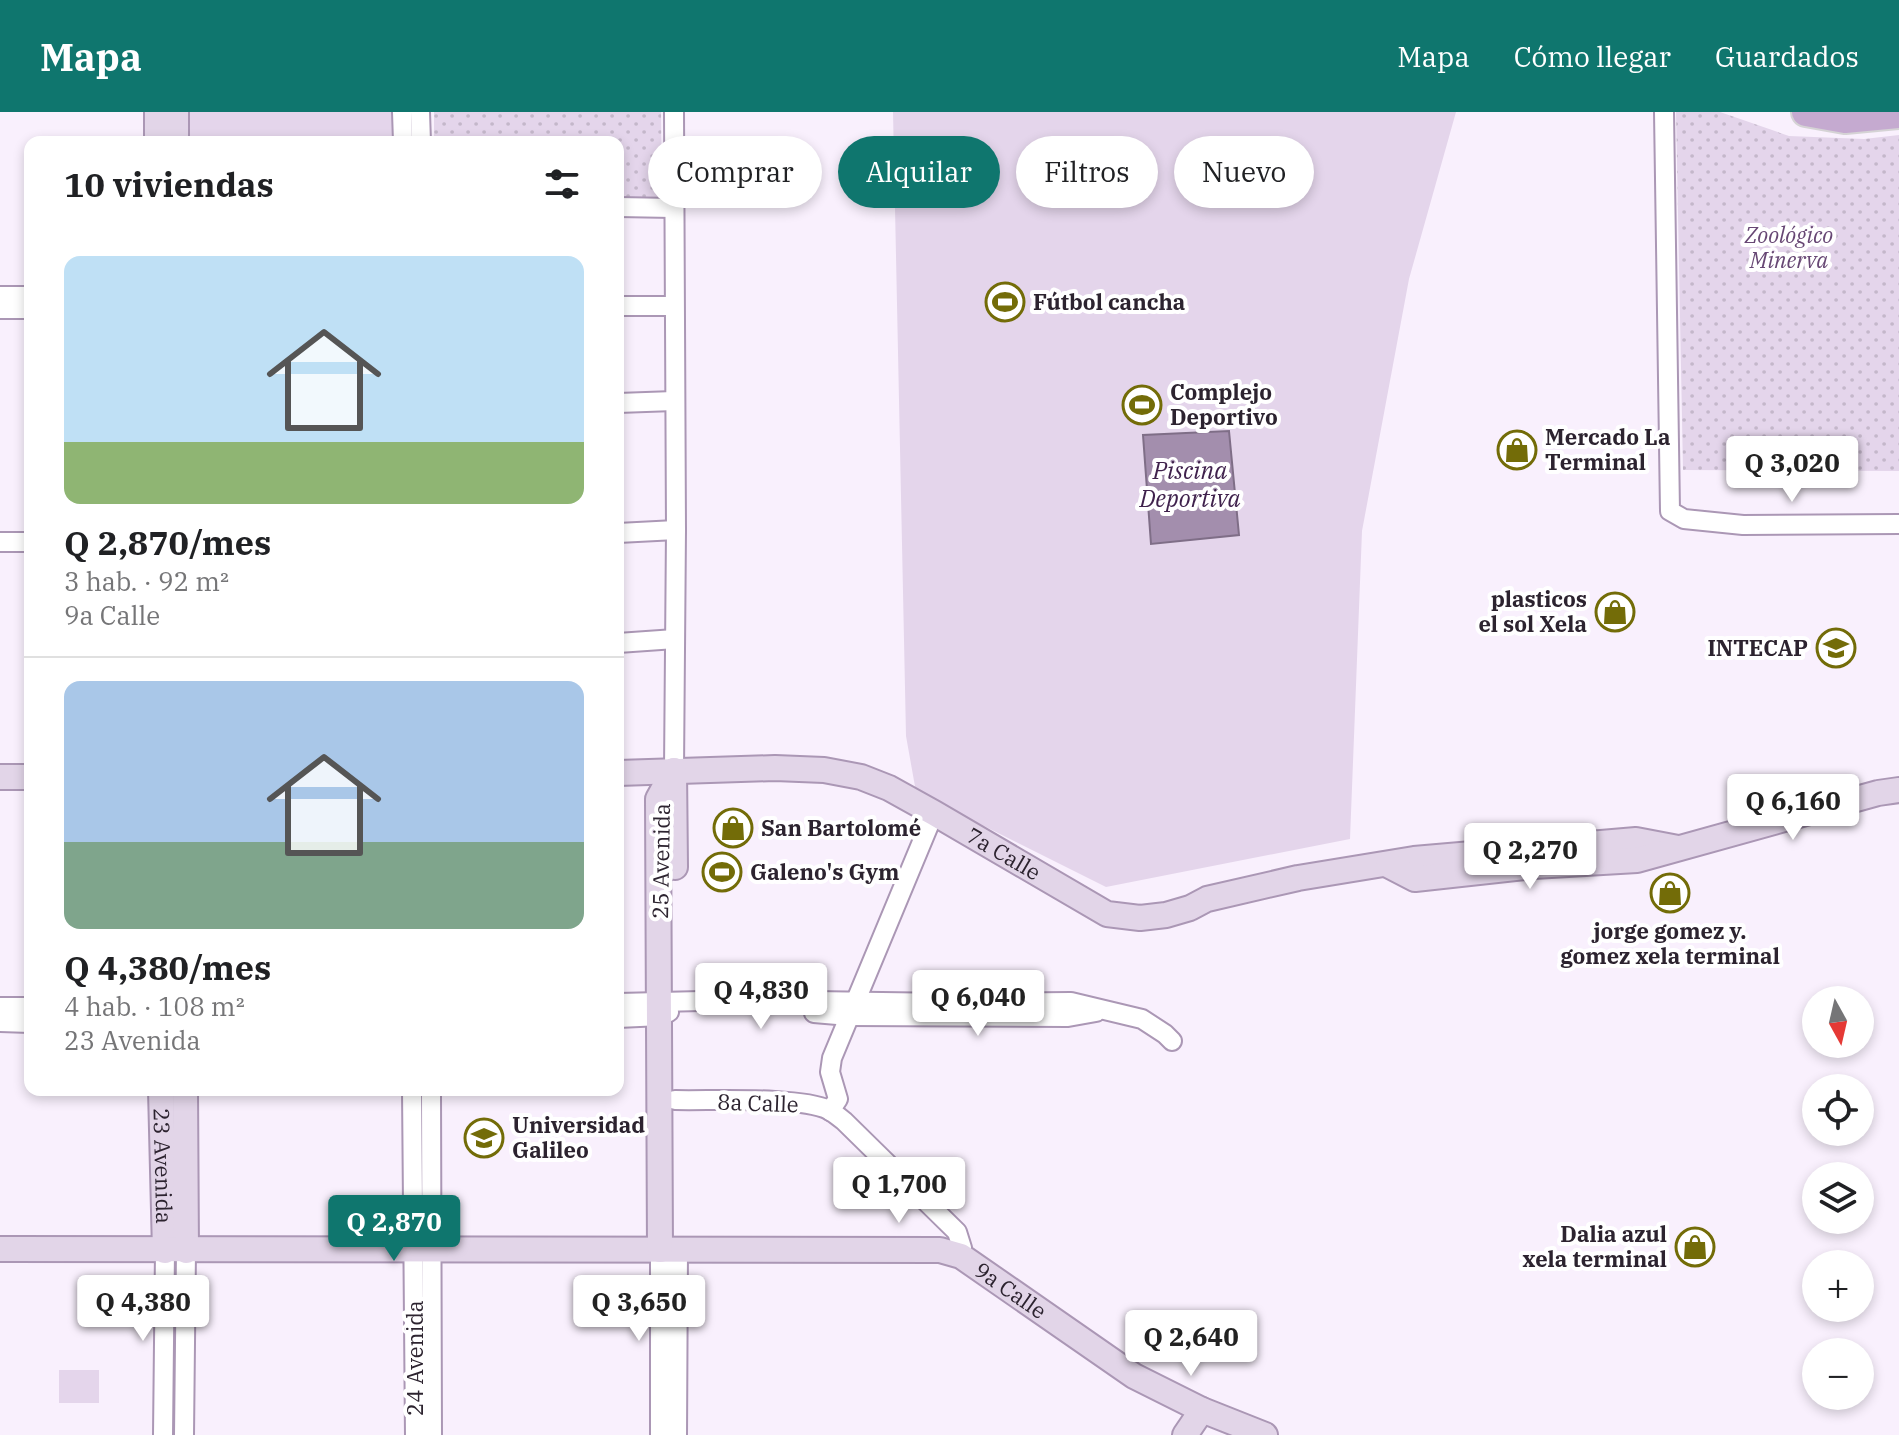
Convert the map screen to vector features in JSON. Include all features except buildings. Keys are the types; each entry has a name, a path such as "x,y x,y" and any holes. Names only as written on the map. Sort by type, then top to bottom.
{"main road":[{"path":"1806,112 1845,119 1899,114"}],"street":[{"path":"157,112 157,136"},
{"path":"176,112 176,136"},
{"path":"402,112 403,136"},
{"path":"420,112 421,136"},
{"name":"25 Avenida","path":"674,112 674,136"},
{"path":"1664,112 1670,511 1684,519 1743,525 1899,524"},
{"path":"624,207 648,208"},
{"name":"25 Avenida","path":"673,208 676,530 674,770 658,799 667,1007 669,1250 677,1435"},
{"path":"0,296 24,296"},
{"path":"624,306 673,306"},
{"path":"0,309 24,309"},
{"path":"624,403 674,401"},
{"path":"624,533 676,530"},
{"path":"0,542 24,542"},
{"path":"624,643 675,639"},
{"name":"7a Calle","path":"624,773 824,770 861,777 889,788 934,813 1107,914 1140,918 1166,915 1207,899 1298,878 1388,865 1415,879 1534,866 1637,860 1878,793 1899,790"},
{"path":"0,777 24,777"},
{"path":"934,813 830,1065 838,1099 837,1116 957,1232 961,1239 961,1256"},
{"path":"624,1003 667,1007 991,1010 1068,1017 1103,1011 1142,1019 1172,1041"},
{"path":"0,1007 24,1007"},
{"path":"624,1017 667,1007"},
{"name":"25 Avenida","path":"660,1435 675,1100 667,1007"},
{"path":"0,1022 24,1023"},
{"name":"23 Avenida","path":"162,1096 175,1251 184,1435"},
{"name":"23 Avenida","path":"163,1435 185,1096"},
{"name":"24 Avenida","path":"412,1096 432,1435"},
{"name":"24 Avenida","path":"415,1435 431,1096"},
{"name":"8a Calle","path":"675,1100 813,1105 837,1116"},
{"name":"9a Calle","path":"0,1249 927,1249 951,1252 1151,1385 1202,1410 1265,1435"},
{"path":"1185,1435 1202,1410"}],"green space":[{"path":"176,112 401,112 402,136 175,136"},
{"path":"434,112 661,112 661,136 648,136 648,202 624,203 624,136 434,136"},
{"name":"Complejo Deportivo","path":"893,112 1456,112 1409,279 1362,531 1350,839 1106,887 916,792 906,736 895,208 1000,208 1000,136 894,136"},
{"name":"Zoológico Minerva","path":"1676,112 1720,112 1789,136 1864,139 1899,135 1899,471 1683,470"},
{"path":"59,1370 99,1370 99,1403 59,1403"}],"water":[{"name":"Piscina Deportiva","path":"1229,431 1239,535 1151,544 1143,435"}],"place":[{"name":"Fútbol cancha","path":"1005,302"},
{"name":"Complejo Deportivo","path":"1142,405"},
{"name":"Mercado La Terminal","path":"1517,450"},
{"name":"plasticos el sol Xela","path":"1615,612"},
{"name":"INTECAP","path":"1836,648"},
{"name":"San Bartolomé","path":"733,828"},
{"name":"Galeno's Gym","path":"722,872"},
{"name":"jorge gomez y. gomez xela terminal","path":"1670,893"},
{"name":"Universidad Galileo","path":"484,1138"},
{"name":"Dalia azul xela terminal","path":"1695,1247"}]}
